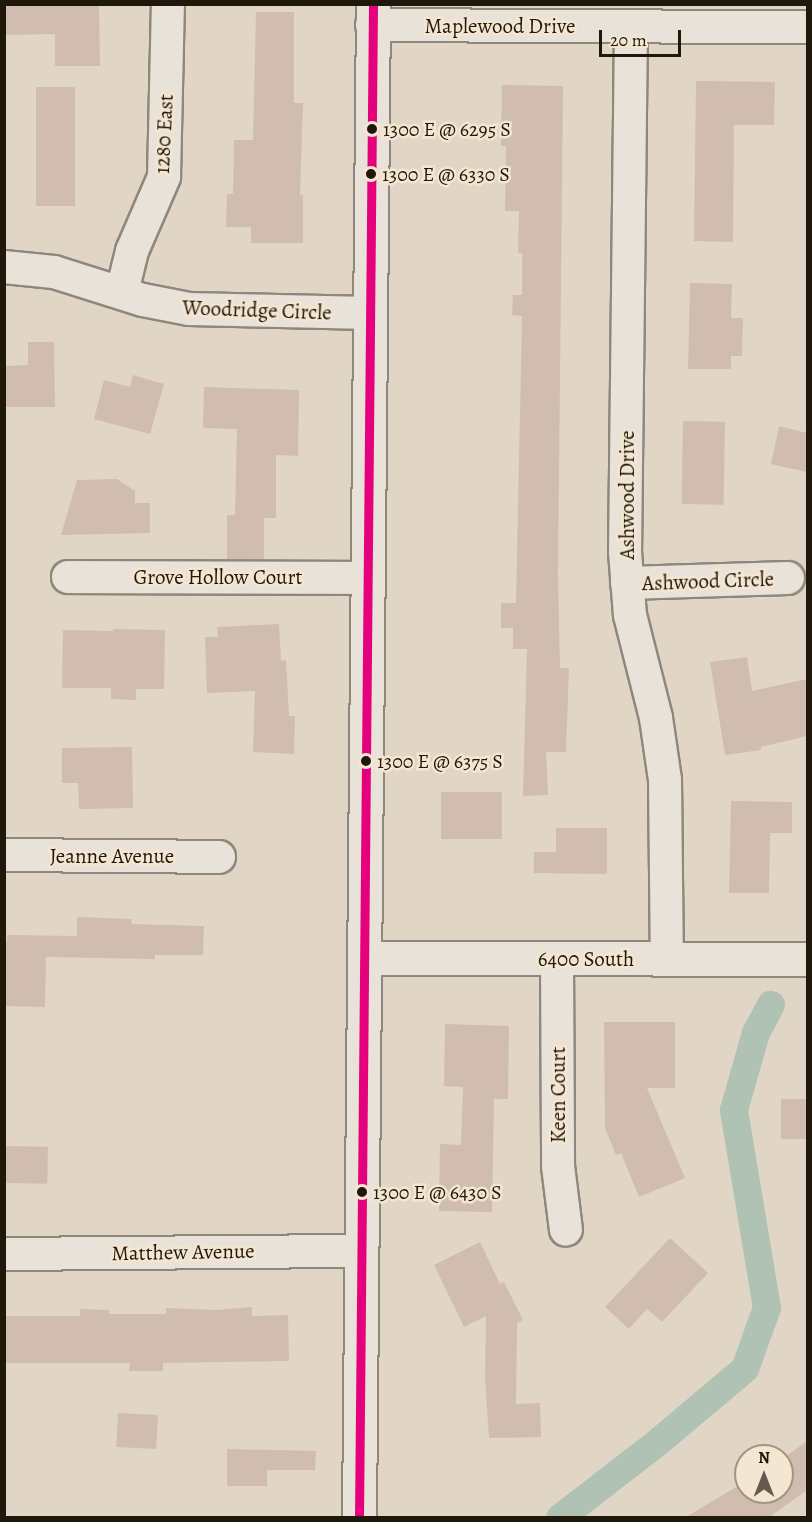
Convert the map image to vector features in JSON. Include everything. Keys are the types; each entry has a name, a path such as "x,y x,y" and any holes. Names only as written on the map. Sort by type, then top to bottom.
{"main road":[{"path":"359,1518 373,15"},
{"name":"6400 South","path":"364,958 807,959"}],"street":[{"name":"1280 East","path":"122,292 132,251 164,177 167,145 168,4"},
{"name":"Maplewood Drive","path":"373,15 631,26 807,27"},
{"name":"Ashwood Drive","path":"631,26 627,584 630,615 656,718 665,780 667,959"},
{"name":"Woodridge Circle","path":"4,267 54,272 166,306 213,312 370,313"},
{"name":"Grove Hollow Court","path":"68,577 368,578"},
{"name":"Ashwood Circle","path":"627,584 788,578"},
{"name":"Jeanne Avenue","path":"4,855 219,857"},
{"name":"Keen Court","path":"557,958 558,1166 566,1230"},
{"name":"Matthew Avenue","path":"4,1254 361,1251"}],"building":[{"path":"4,4 99,4 100,66 55,66 55,34 4,35"},
{"path":"256,12 294,12 294,103 303,103 300,195 303,195 303,243 251,243 251,227 226,227 227,194 233,194 234,140 253,140"},
{"path":"696,81 775,82 774,125 734,125 733,242 694,241"},
{"path":"502,85 563,86 558,573 560,668 569,668 566,752 546,752 548,795 523,796 527,649 513,649 513,628 501,628 501,603 516,603 522,316 512,315 513,295 522,295 522,253 518,253 519,211 505,211 506,146 501,146"},
{"path":"36,87 75,87 75,206 36,206"},
{"path":"690,283 732,284 731,318 743,318 742,356 731,356 731,369 688,369"},
{"path":"28,342 54,342 55,407 4,407 4,366 28,365"},
{"path":"133,375 164,384 150,434 94,419 104,380 130,387"},
{"path":"204,387 299,390 298,456 276,455 276,518 264,518 264,559 227,559 227,515 235,515 237,429 203,428"},
{"path":"683,421 725,422 724,505 682,504"},
{"path":"779,426 807,433 807,472 771,464"},
{"path":"117,479 135,491 135,503 150,503 150,533 61,535 77,480"},
{"path":"279,624 281,661 286,660 289,716 295,716 294,754 253,752 255,691 207,693 205,637 218,637 217,627"},
{"path":"113,629 165,630 164,689 136,689 136,700 111,699 111,688 62,688 63,630 113,631"},
{"path":"747,657 752,691 807,679 807,736 761,747 761,750 725,755 710,662"},
{"path":"132,747 133,808 79,809 78,783 62,783 62,748"},
{"path":"441,792 502,792 502,839 441,839"},
{"path":"731,801 792,802 792,833 770,833 769,893 729,893"},
{"path":"556,828 607,828 607,874 534,873 534,852 556,852"},
{"path":"77,917 132,919 131,924 204,926 203,955 155,955 155,959 46,957 45,1007 4,1006 4,942 7,942 7,935 77,936"},
{"path":"604,1022 675,1022 675,1088 647,1088 685,1178 639,1197 621,1153 616,1155 605,1128"},
{"path":"445,1024 509,1026 508,1099 494,1099 492,1212 439,1211 440,1144 461,1145 463,1087 444,1086"},
{"path":"781,1099 807,1099 807,1139 781,1139"},
{"path":"4,1146 48,1147 47,1184 4,1183"},
{"path":"670,1238 708,1273 662,1322 647,1309 629,1329 605,1307"},
{"path":"480,1242 500,1284 504,1282 523,1320 517,1323 516,1404 540,1403 541,1437 489,1438 485,1379 486,1316 464,1327 434,1265"},
{"path":"252,1307 252,1316 288,1315 289,1361 163,1363 163,1371 129,1371 130,1363 4,1363 4,1316 80,1316 80,1309 109,1310 109,1314 166,1314 166,1308 217,1310"},
{"path":"118,1413 158,1415 156,1449 116,1447"},
{"path":"807,1441 807,1490 794,1499 794,1450"},
{"path":"227,1449 316,1451 315,1470 267,1470 267,1486 227,1486"},
{"path":"734,1488 734,1504 788,1504 768,1518 684,1518"}],"waterway":[{"path":"560,1518 657,1443 745,1369 767,1308 734,1110 756,1033 771,1005"}],"transit line":[{"path":"359,1518 373,4"}],"place":[{"name":"1300 E @ 6295 S","path":"372,129"},
{"name":"1300 E @ 6330 S","path":"371,174"},
{"name":"1300 E @ 6375 S","path":"366,761"},
{"name":"1300 E @ 6430 S","path":"362,1192"}]}
